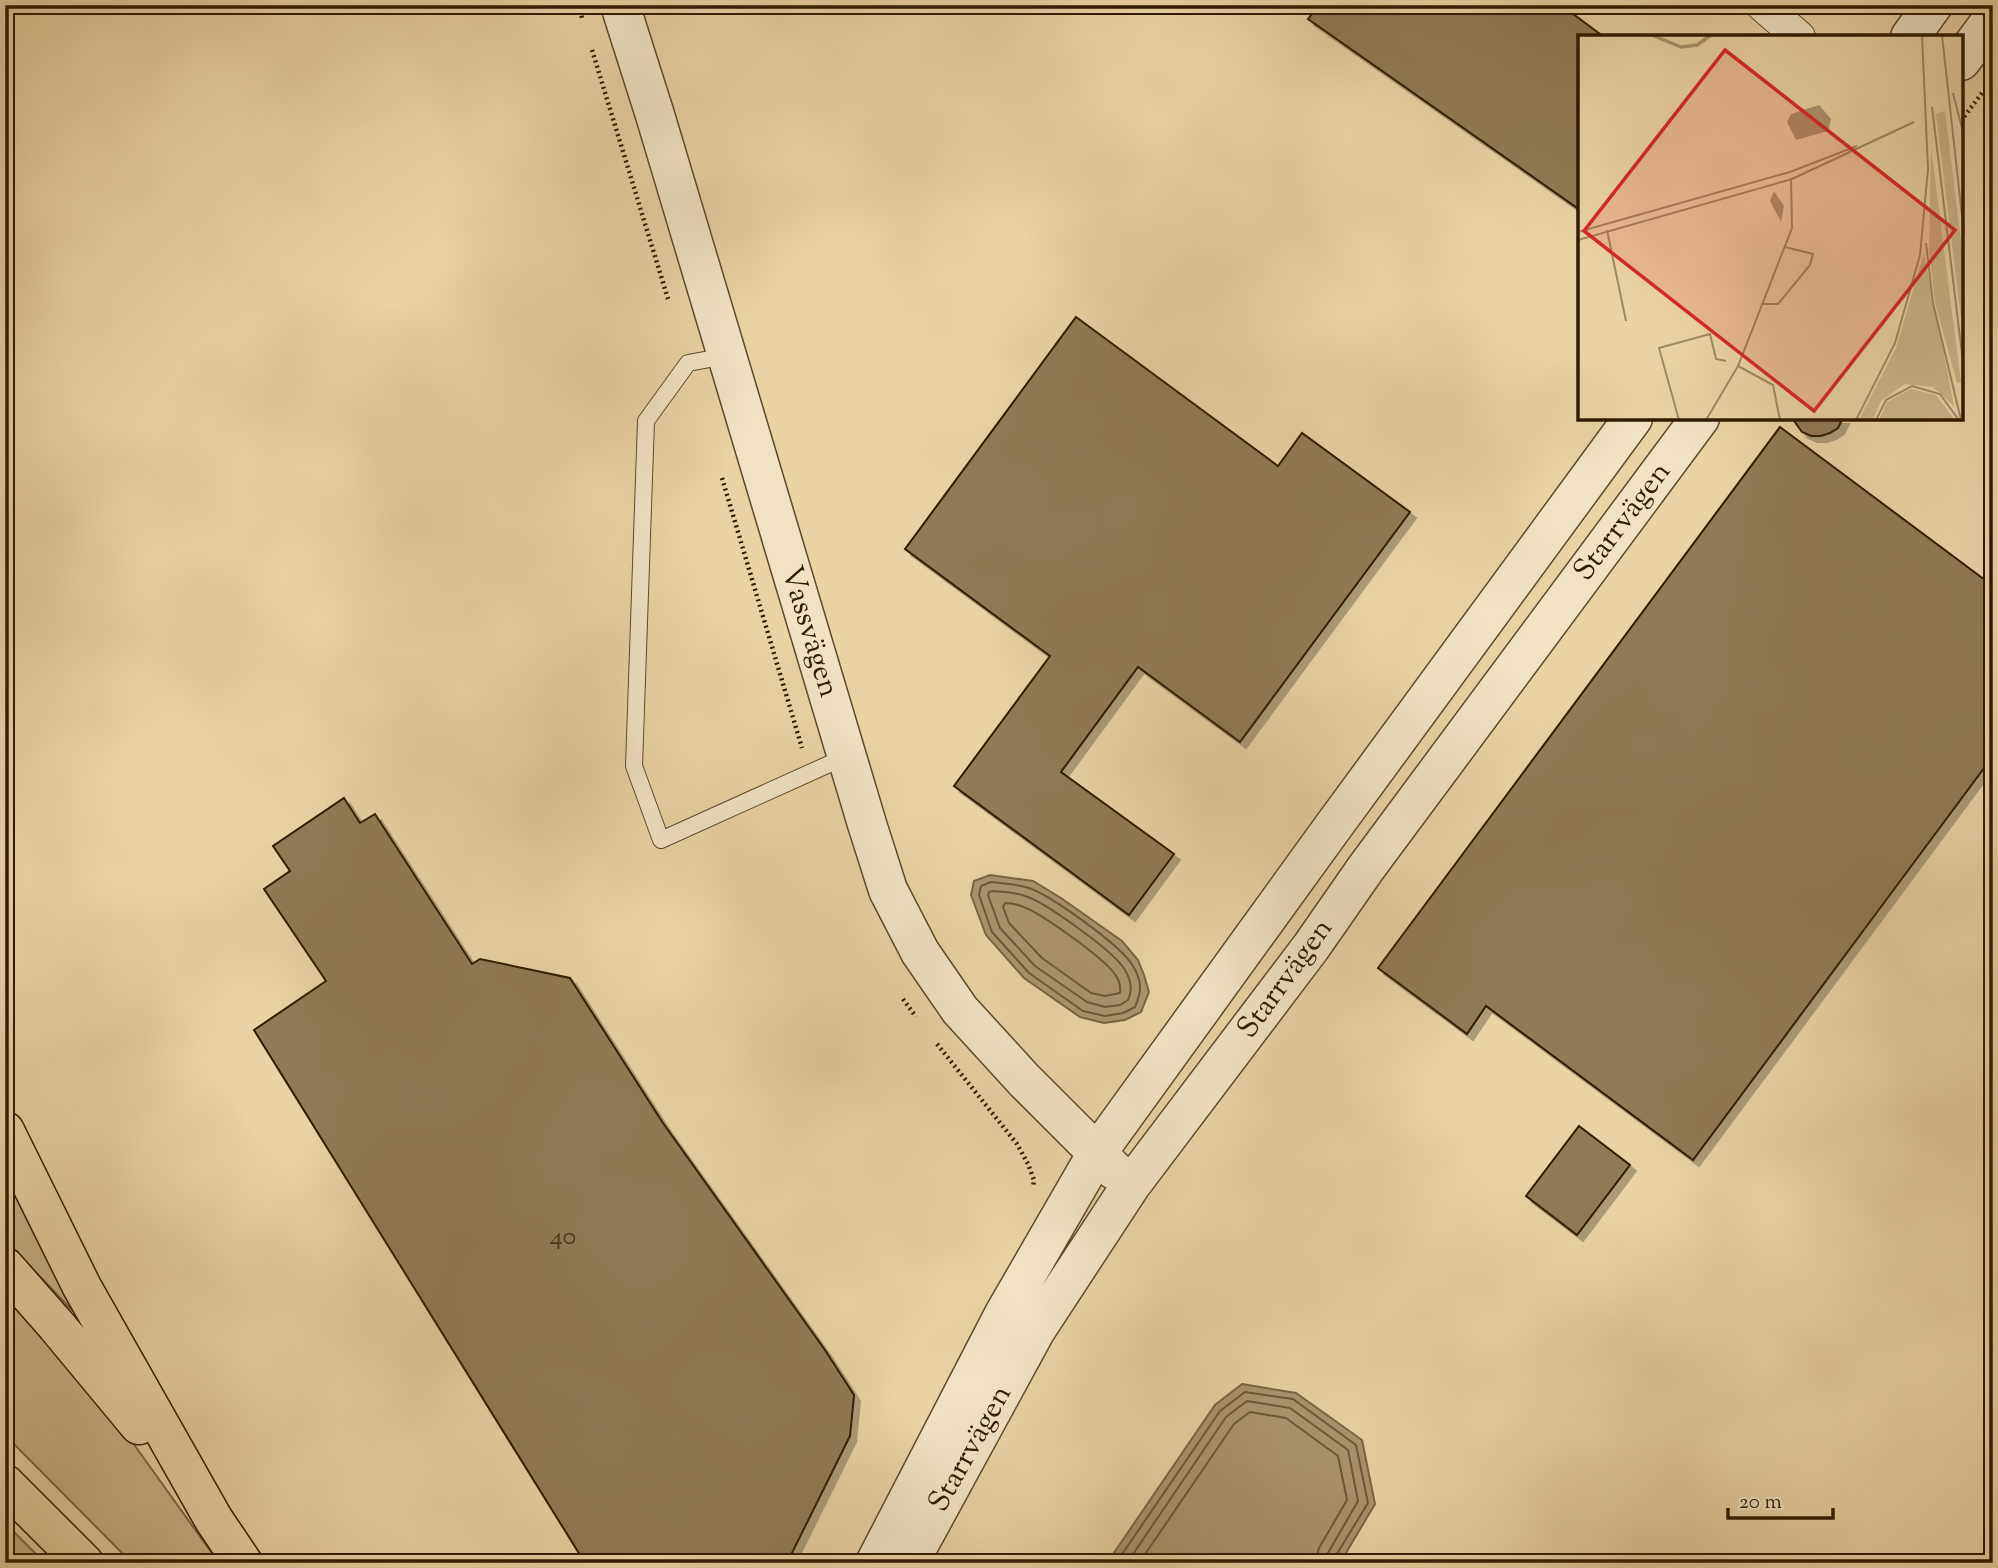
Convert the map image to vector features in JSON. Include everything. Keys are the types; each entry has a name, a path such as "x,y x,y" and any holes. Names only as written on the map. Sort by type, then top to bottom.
{"highway":[{"path":"5,1131 82,1287 214,1520"},
{"path":"5,1268 124,1406 214,1520 243,1563"},
{"path":"5,1484 85,1563"}],"street":[{"name":"Vassvägen","path":"620,5 888,890 919,952 960,1010 1024,1080 1131,1185"},
{"path":"1762,5 1797,35"},
{"path":"1911,35 1933,5"},
{"path":"1973,75 1993,18"},
{"name":"Starrvägen","path":"875,1563 1004,1314 1097,1153 1632,420"},
{"name":"Starrvägen","path":"909,1563 1036,1330 1131,1185 1311,947 1688,423"},
{"path":"1268,916 1311,947"}],"lane":[{"path":"726,356 688,363 646,421 634,766 661,840 847,756"}],"path":[{"path":"579,5 582,18"},
{"path":"590,44 669,302"},
{"path":"1963,113 1973,75"},
{"path":"719,469 810,774"},
{"path":"903,998 917,1018"},
{"path":"931,1036 1017,1144 1034,1181 1032,1197"}],"shaded area":[{"path":"5,1164 42,1238 73,1311 5,1240"},
{"path":"5,1294 120,1425 219,1563 132,1563 5,1435"},
{"path":"5,1523 45,1563 5,1563"}],"water":[{"path":"990,875 1033,881 1122,941 1138,960 1149,992 1141,1012 1125,1020 1104,1023 1080,1017 1024,978 986,935 971,895 974,881"},
{"path":"1242,1384 1296,1393 1362,1440 1375,1504 1340,1563 1107,1563 1215,1405"}],"building":[{"path":"1319,5 1561,5 1601,35 1578,35 1578,209 1308,19"},
{"path":"1076,317 1278,466 1302,433 1410,512 1240,742 1138,667 1061,772 1174,854 1129,915 954,786 1050,656 905,549"},
{"path":"1793,420 1842,420 1838,428 1821,436 1802,432"},
{"path":"1780,427 1993,586 1993,756 1693,1160 1486,1006 1467,1034 1378,968"},
{"path":"344,798 360,823 375,814 472,964 480,959 570,978 663,1123 825,1350 854,1395 850,1436 787,1563 585,1563 254,1030 326,981 264,889 290,871 273,846"},
{"path":"1579,1126 1630,1165 1577,1235 1526,1196"}]}
